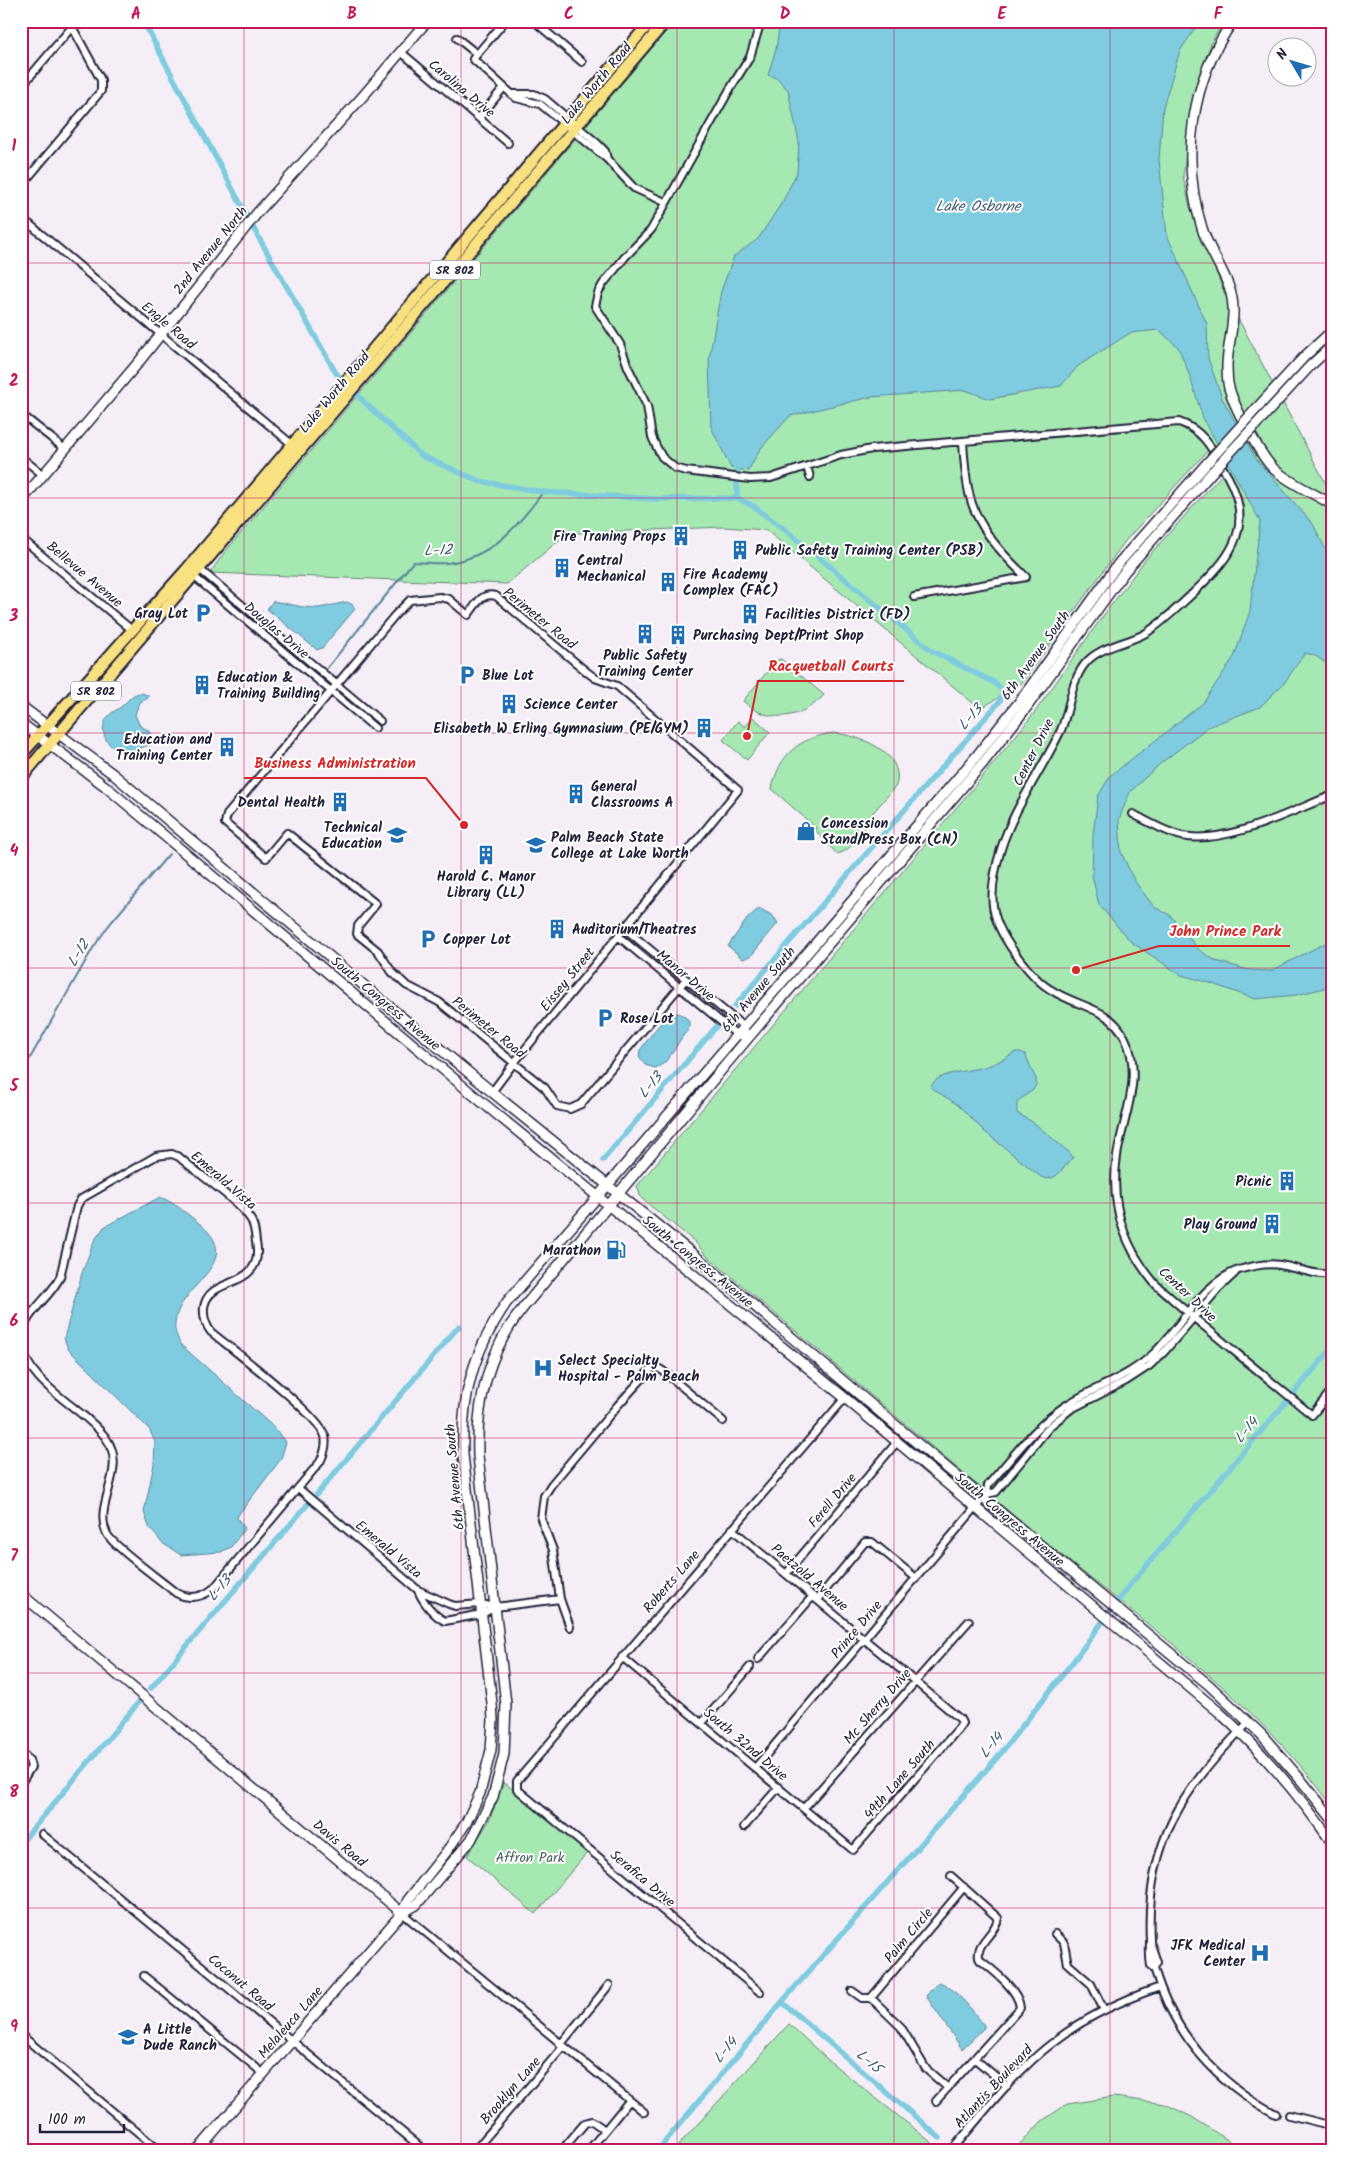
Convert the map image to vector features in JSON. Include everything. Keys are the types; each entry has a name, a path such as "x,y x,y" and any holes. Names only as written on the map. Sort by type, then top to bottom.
{"main road":[{"name":"Lake Worth Road","path":"21,755 132,630 193,570 300,453 389,348 571,126 651,21"},
{"name":"Lake Worth Road","path":"21,778 193,570 293,444 412,303 666,21"},
{"path":"389,348 393,337 409,314 412,303"}],"street":[{"name":"2nd Avenue North","path":"21,501 161,334 258,212 427,21"},
{"path":"505,21 473,59 516,98 540,104 605,151 607,159 634,188 665,202 750,57 761,21"},
{"path":"534,21 582,62"},
{"path":"1233,21 1204,77 1195,112 1191,152 1193,188 1202,229 1230,289 1232,300 1233,316 1227,366 1230,391 1260,452 1273,469 1292,483 1333,505"},
{"path":"21,87 71,24 101,80 102,88 21,186"},
{"path":"456,38 477,54"},
{"name":"Carolina Drive","path":"401,52 508,143"},
{"path":"479,118 504,87"},
{"name":"Center Drive","path":"665,202 651,230 624,257 603,284 598,293 595,306 620,344 628,367 647,406 652,437 662,457 676,468 750,479 771,478 841,455 872,449 1179,422 1193,427 1203,435 1236,495 1240,516 1237,536 1228,557 1213,575 1167,617 1145,634 1097,654 1085,664 1075,684 1061,729 1029,787 1002,845 994,872 991,896 994,917 1000,931 1026,967 1054,992 1096,1009 1124,1034 1134,1064 1114,1183 1117,1212 1130,1245 1153,1281 1191,1316 1312,1416 1333,1389"},
{"name":"Engle Road","path":"21,217 293,444 300,453"},
{"name":"6th Avenue South","path":"488,1765 493,1720 463,1447 462,1422 471,1374 489,1328 507,1302 975,758 1020,701 1118,564 1257,408 1304,357 1333,330"},
{"name":"6th Avenue South","path":"501,1770 507,1722 477,1440 479,1413 486,1376 497,1348 513,1320 748,1038 984,763 1125,571 1263,417 1310,366 1333,345"},
{"path":"21,414 65,449"},
{"path":"914,597 1026,576 1010,562 985,532 974,511 968,489 963,442"},
{"path":"21,457 43,475"},
{"path":"807,467 810,477"},
{"name":"Bellevue Avenue","path":"21,538 132,630"},
{"name":"Douglas Drive","path":"193,570 380,721"},
{"name":"Douglas Drive","path":"193,570 374,728"},
{"name":"Perimeter Road","path":"686,979 577,1107 564,1109 557,1106 544,1088 439,1002 406,985 392,972 378,951 357,934 358,926 376,904 287,833 266,858 225,823 227,815 395,614 410,600 440,597 449,600 468,615 484,596 489,594 496,596 595,678 617,686 738,790"},
{"name":"South Congress Avenue","path":"21,706 113,774 492,1092 694,1254 871,1406 985,1496 1122,1613 1209,1684 1249,1722 1302,1780 1333,1820"},
{"name":"South Congress Avenue","path":"21,723 105,786 597,1197 845,1398 1240,1731 1287,1783 1333,1844"},
{"name":"Eissey Street","path":"492,1092 738,790"},
{"path":"1133,814 1160,828 1182,836 1220,837 1333,795"},
{"name":"Manor Drive","path":"624,928 744,1027"},
{"name":"Manor Drive","path":"618,936 737,1035 748,1038"},
{"path":"744,1027 748,1038"},
{"name":"Emerald Vista","path":"21,1339 27,1319 60,1276 77,1206 81,1199 156,1156 172,1154 245,1212 254,1227 257,1248 255,1264 244,1277 215,1289 209,1295 203,1315 206,1324 211,1332 313,1418 325,1437 324,1454 320,1462 208,1592 194,1597 184,1597 176,1593 107,1534 102,1517 113,1476 113,1456 110,1446 97,1429 35,1373 26,1361 21,1343"},
{"name":"Prince Drive","path":"755,1768 985,1496 996,1492 1050,1426 1071,1409 1154,1354 1191,1316 1215,1283 1237,1270 1257,1266 1279,1265 1302,1271 1333,1274"},
{"path":"570,1627 560,1599 552,1550 541,1519 544,1496 551,1485 599,1426 652,1368 658,1368 723,1421"},
{"path":"828,1384 843,1390 852,1390"},
{"path":"845,1398 854,1398 871,1406"},
{"name":"Roberts Lane","path":"517,1781 845,1398"},
{"name":"Ferell Drive","path":"786,1574 897,1442"},
{"name":"Emerald Vista","path":"298,1488 418,1590 455,1606 481,1604 495,1607"},
{"name":"Paetzold Avenue","path":"732,1529 864,1638 960,1719 962,1723"},
{"path":"758,1659 865,1542 872,1542 916,1578"},
{"name":"Emerald Vista","path":"418,1590 421,1597 440,1619 445,1621 482,1614 495,1607"},
{"name":"Davis Road","path":"21,1594 402,1913 644,2112"},
{"path":"495,1607 560,1599"},
{"name":"Mc Sherry Drive","path":"804,1808 969,1621"},
{"name":"South 32nd Drive","path":"622,1657 854,1850"},
{"path":"702,1723 750,1667"},
{"path":"1249,1722 1189,1791 1178,1808 1164,1838 1152,1882 1149,1911 1150,1942 1156,1953 1157,1962 1154,1968 1160,1987 1182,2031 1202,2058 1239,2092 1276,2114"},
{"name":"49th Lane South","path":"854,1850 962,1723"},
{"path":"21,1752 31,1764 30,1771 21,1782"},
{"name":"Melaleuca Lane","path":"198,2150 402,1913 408,1900 447,1851 466,1823 480,1793 488,1765"},
{"name":"Melaleuca Lane","path":"402,1913 416,1905 471,1840 490,1804 501,1770"},
{"name":"Serafica Drive","path":"517,1781 517,1789 760,1992"},
{"path":"744,1827 779,1787"},
{"name":"Coconut Road","path":"42,1834 424,2150"},
{"path":"936,2101 975,2059 1006,2021 1020,2008 1020,2002 1002,1978 980,1960 978,1949 997,1926 998,1918 951,1876"},
{"name":"Palm Circle","path":"871,1998 964,1887"},
{"path":"1055,1934 1064,1943 1068,1964 1091,1984 1104,2010"},
{"path":"144,1976 264,2074"},
{"name":"Brooklyn Lane","path":"475,2150 562,2046 609,1985"},
{"name":"Atlantis Boulevard","path":"952,2150 1024,2068 1055,2041 1104,2010 1160,1987"},
{"path":"852,1991 862,1998 871,1998 901,2027 926,2069 948,2088"},
{"path":"21,2035 159,2150"},
{"path":"975,2059 1007,2086"},
{"path":"588,2150 629,2100"},
{"path":"1290,2115 1333,2126"},
{"path":"562,2150 584,2123 592,2121 605,2130"}],"green space":[{"path":"675,21 1224,21 1212,41 1199,76 1192,111 1183,176 1190,207 1224,292 1333,497 1333,1807 1302,1767 1232,1695 1155,1629 995,1500 706,1255 695,1242 641,1198 637,1186 983,776 1035,712 1145,560 1224,472 1211,447 1126,540 1021,684 980,709 766,530 724,527 577,533 558,541 507,584 210,573 224,553"},
{"path":"781,659 824,695 806,709 795,714 774,716 763,714 743,701 777,660"},
{"path":"753,717 770,732 747,760 723,740 738,721 745,727"},
{"path":"833,733 855,737 878,748 894,764 897,774 896,786 864,823 866,826 846,850 837,854 815,830 816,828 772,789 780,766 792,750 810,739"},
{"name":"Affron Park","path":"504,1782 587,1853 535,1914 467,1856 489,1821"},
{"path":"789,2024 828,2060 941,2150 674,2150"},
{"path":"1114,2097 1165,2104 1192,2117 1243,2150 1014,2150 1042,2121 1067,2104"}],"water":[{"name":"Lake Osborne","path":"780,21 1200,21 1180,51 1163,107 1159,160 1167,235 1207,324 1208,358 1222,398 1256,459 1313,524 1333,564 1333,668 1314,655 1305,653 1285,682 1260,707 1208,727 1161,763 1130,792 1119,819 1121,852 1134,880 1154,907 1170,915 1199,950 1216,961 1249,970 1271,971 1333,939 1333,986 1296,995 1255,999 1181,975 1131,942 1099,905 1092,875 1093,835 1098,796 1110,776 1203,703 1234,657 1250,611 1260,521 1203,418 1178,347 1159,330 1130,333 1078,366 1061,386 990,399 965,390 871,397 790,416 761,448 748,471 731,468 711,427 709,359 721,291 734,256 758,239 783,201 797,172 799,142 788,90 777,78 768,75 776,49"},
{"path":"273,601 319,608 347,602 353,605 355,609 322,648 317,650 267,609"},
{"path":"141,693 148,695 148,698 139,703 135,715 140,726 150,731 151,745 129,752 119,751 106,740 103,729 104,723 110,714 133,696"},
{"path":"759,908 773,916 778,923 751,956 743,959 728,946 747,919"},
{"path":"678,1013 688,1020 688,1029 664,1063 655,1068 645,1065 639,1056 640,1050 662,1022"},
{"path":"1015,1052 1025,1054 1036,1079 1036,1085 1033,1090 1017,1102 1017,1113 1034,1123 1070,1153 1073,1158 1056,1176 1048,1179 1041,1177 985,1132 958,1105 931,1088 933,1083 946,1075 991,1065"},
{"path":"160,1197 174,1204 195,1220 211,1235 216,1249 214,1261 207,1273 179,1310 175,1327 180,1344 278,1431 286,1442 281,1459 237,1518 245,1528 231,1547 221,1552 181,1555 162,1543 149,1527 144,1512 154,1464 155,1442 149,1429 68,1349 64,1338 82,1273 94,1241 104,1227"},
{"path":"938,1982 956,1993 984,2025 984,2028 962,2049 926,1996"}],"waterway":[{"path":"143,21 255,231 336,373 422,456 479,481 543,492 656,499 737,498 753,506 788,532 932,651 995,683 1003,691 1000,701 735,1006"},
{"path":"737,469 737,498"},
{"name":"L-12","path":"327,668 413,562 447,563 477,555 491,547 514,528 543,492"},
{"name":"L-12","path":"21,1074 93,948 109,925 169,854"},
{"name":"L-13","path":"603,1160 716,1027"},
{"name":"L-13","path":"317,1494 459,1326"},
{"name":"L-14","path":"658,2150 782,2002 1001,1753 1075,1659 1129,1586 1333,1347"},
{"name":"L-13","path":"151,1688 307,1505"},
{"name":"L-13","path":"21,1843 138,1703"},
{"name":"L-15","path":"782,2002 940,2138"}],"place":[{"name":"Fire Traning Props","path":"681,536"},
{"name":"Public Safety Training Center (PSB)","path":"740,550"},
{"name":"Central Mechanical","path":"562,568"},
{"name":"Fire Academy Complex (FAC)","path":"668,582"},
{"name":"Gray Lot","path":"203,613"},
{"name":"Facilities District (FD)","path":"750,614"},
{"name":"Public Safety Training Center","path":"645,634"},
{"name":"Purchasing Dept/Print Shop","path":"678,635"},
{"name":"Blue Lot","path":"467,675"},
{"name":"Education & Training Building","path":"202,685"},
{"name":"Science Center","path":"509,704"},
{"name":"Elisabeth W Erling Gymnasium (PE/GYM)","path":"704,728"},
{"name":"Racquetball Courts","path":"747,736"},
{"name":"Education and Training Center","path":"227,747"},
{"name":"General Classrooms A","path":"576,794"},
{"name":"Dental Health","path":"340,802"},
{"name":"Business Administration","path":"464,825"},
{"name":"Concession Stand/Press Box (CN)","path":"806,831"},
{"name":"Technical Education","path":"397,835"},
{"name":"Palm Beach State College at Lake Worth","path":"536,845"},
{"name":"Harold C. Manor Library (LL)","path":"486,855"},
{"name":"Auditorium/Theatres","path":"557,929"},
{"name":"Copper Lot","path":"428,939"},
{"name":"John Prince Park","path":"1076,970"},
{"name":"Rose Lot","path":"605,1018"},
{"name":"Picnic","path":"1287,1181"},
{"name":"Play Ground","path":"1272,1224"},
{"name":"Marathon","path":"616,1250"},
{"name":"Select Specialty Hospital - Palm Beach","path":"543,1368"},
{"name":"JFK Medical Center","path":"1260,1953"},
{"name":"A Little Dude Ranch","path":"128,2037"}]}
